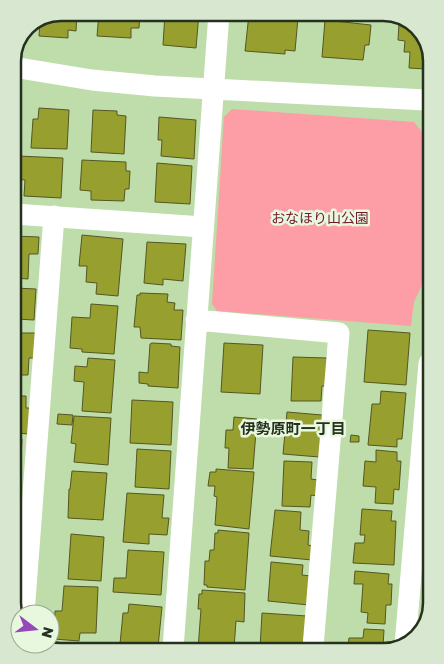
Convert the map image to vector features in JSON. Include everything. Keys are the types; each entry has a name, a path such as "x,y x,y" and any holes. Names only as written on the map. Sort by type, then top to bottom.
{"street":[{"path":"173,643 218,21"},
{"path":"21,68 92,80 155,86 423,100"},
{"path":"21,214 203,227"},
{"path":"25,604 54,216"},
{"path":"196,320 339,333 313,643"},
{"path":"406,635 423,434"}],"green space":[{"name":"おなほり山公園","path":"232,109 414,122 423,133 423,272 421,287 414,302 411,326 217,311 212,304 224,117"}],"building":[{"path":"77,21 76,31 68,30 68,38 39,36 40,28 48,23"},
{"path":"98,21 139,21 139,28 131,28 131,38 97,36"},
{"path":"164,21 198,21 196,48 163,45"},
{"path":"248,21 298,21 295,51 285,50 285,54 245,51"},
{"path":"325,21 371,25 369,45 365,45 363,60 322,57"},
{"path":"399,25 411,33 417,41 421,51 423,69 409,68 410,52 404,52 405,41 398,40"},
{"path":"39,108 69,110 67,149 31,148 33,119 38,119"},
{"path":"93,110 117,111 117,115 126,116 124,154 91,152"},
{"path":"159,117 196,120 194,159 161,156 162,140 158,140"},
{"path":"21,156 63,158 61,198 24,196 25,180 21,180"},
{"path":"82,160 126,162 126,171 130,171 129,189 125,189 124,201 91,200 91,191 80,190"},
{"path":"157,163 192,166 190,204 155,202"},
{"path":"82,235 123,239 118,296 96,294 97,283 86,282 87,266 79,266"},
{"path":"21,236 39,237 38,254 29,254 28,279 21,278"},
{"path":"147,242 186,244 183,281 163,279 163,285 144,283"},
{"path":"21,288 36,289 34,320 21,319"},
{"path":"140,293 168,294 167,302 175,303 174,310 183,310 181,340 141,338 140,327 134,327 137,295 140,295"},
{"path":"91,304 118,306 114,354 82,352 82,349 70,348 72,317 90,318"},
{"path":"368,330 410,333 406,385 364,382"},
{"path":"21,333 36,333 35,358 29,358 28,375 21,375"},
{"path":"224,343 263,345 260,394 221,392"},
{"path":"150,344 171,344 171,346 180,347 178,388 148,386 148,384 139,383 139,372 148,373"},
{"path":"293,357 327,358 326,386 322,386 321,401 291,401"},
{"path":"88,358 115,360 111,413 82,411 84,382 74,381 75,366 87,367"},
{"path":"381,391 406,393 402,439 397,439 397,447 368,445 372,404 380,404"},
{"path":"21,396 26,396 26,408 30,408 29,434 21,433"},
{"path":"132,400 173,402 171,445 130,443"},
{"path":"287,412 322,415 319,457 283,454"},
{"path":"58,414 73,415 72,425 57,424"},
{"path":"74,416 111,418 108,465 74,462 76,444 71,443"},
{"path":"234,417 257,419 253,469 228,468 229,448 225,448 226,430 233,430"},
{"path":"351,435 359,436 359,442 350,442"},
{"path":"137,449 171,451 169,489 135,487"},
{"path":"376,450 397,452 397,461 401,461 399,490 394,489 393,504 375,503 376,487 363,486 365,461 376,462"},
{"path":"284,461 312,462 311,479 318,480 318,496 311,495 310,507 282,506"},
{"path":"216,469 254,472 249,529 215,525 217,497 214,496 215,486 208,486 210,472 216,472"},
{"path":"72,471 107,473 103,520 68,518"},
{"path":"127,493 164,495 162,518 169,518 167,535 149,534 149,544 123,542"},
{"path":"21,499 24,499 22,535"},
{"path":"362,509 392,511 391,521 396,521 394,565 353,563 355,543 364,543 365,535 360,535"},
{"path":"275,510 301,512 300,530 309,531 308,545 313,546 312,560 270,556"},
{"path":"218,530 249,533 245,590 207,587 207,585 204,585 205,561 209,561 210,550 214,550 215,533 218,533"},
{"path":"71,534 104,537 101,581 68,579"},
{"path":"128,550 164,552 161,595 113,592 114,578 126,578"},
{"path":"271,562 303,565 302,575 312,576 309,605 268,601"},
{"path":"355,571 389,574 388,584 392,584 391,605 386,605 385,624 367,623 368,613 361,612 363,584 354,584"},
{"path":"64,586 98,587 96,633 80,633 79,641 60,639 60,611 62,611"},
{"path":"202,590 245,593 244,622 236,621 234,643 198,643 201,609 198,609 199,594 202,594"},
{"path":"129,604 162,607 158,643 120,643 123,613 128,613"},
{"path":"262,613 307,616 305,643 260,643"},
{"path":"364,629 384,630 383,643 348,643 349,638 363,638"}],"district":[{"name":"伊勢原町一丁目","path":"293,428"}]}
